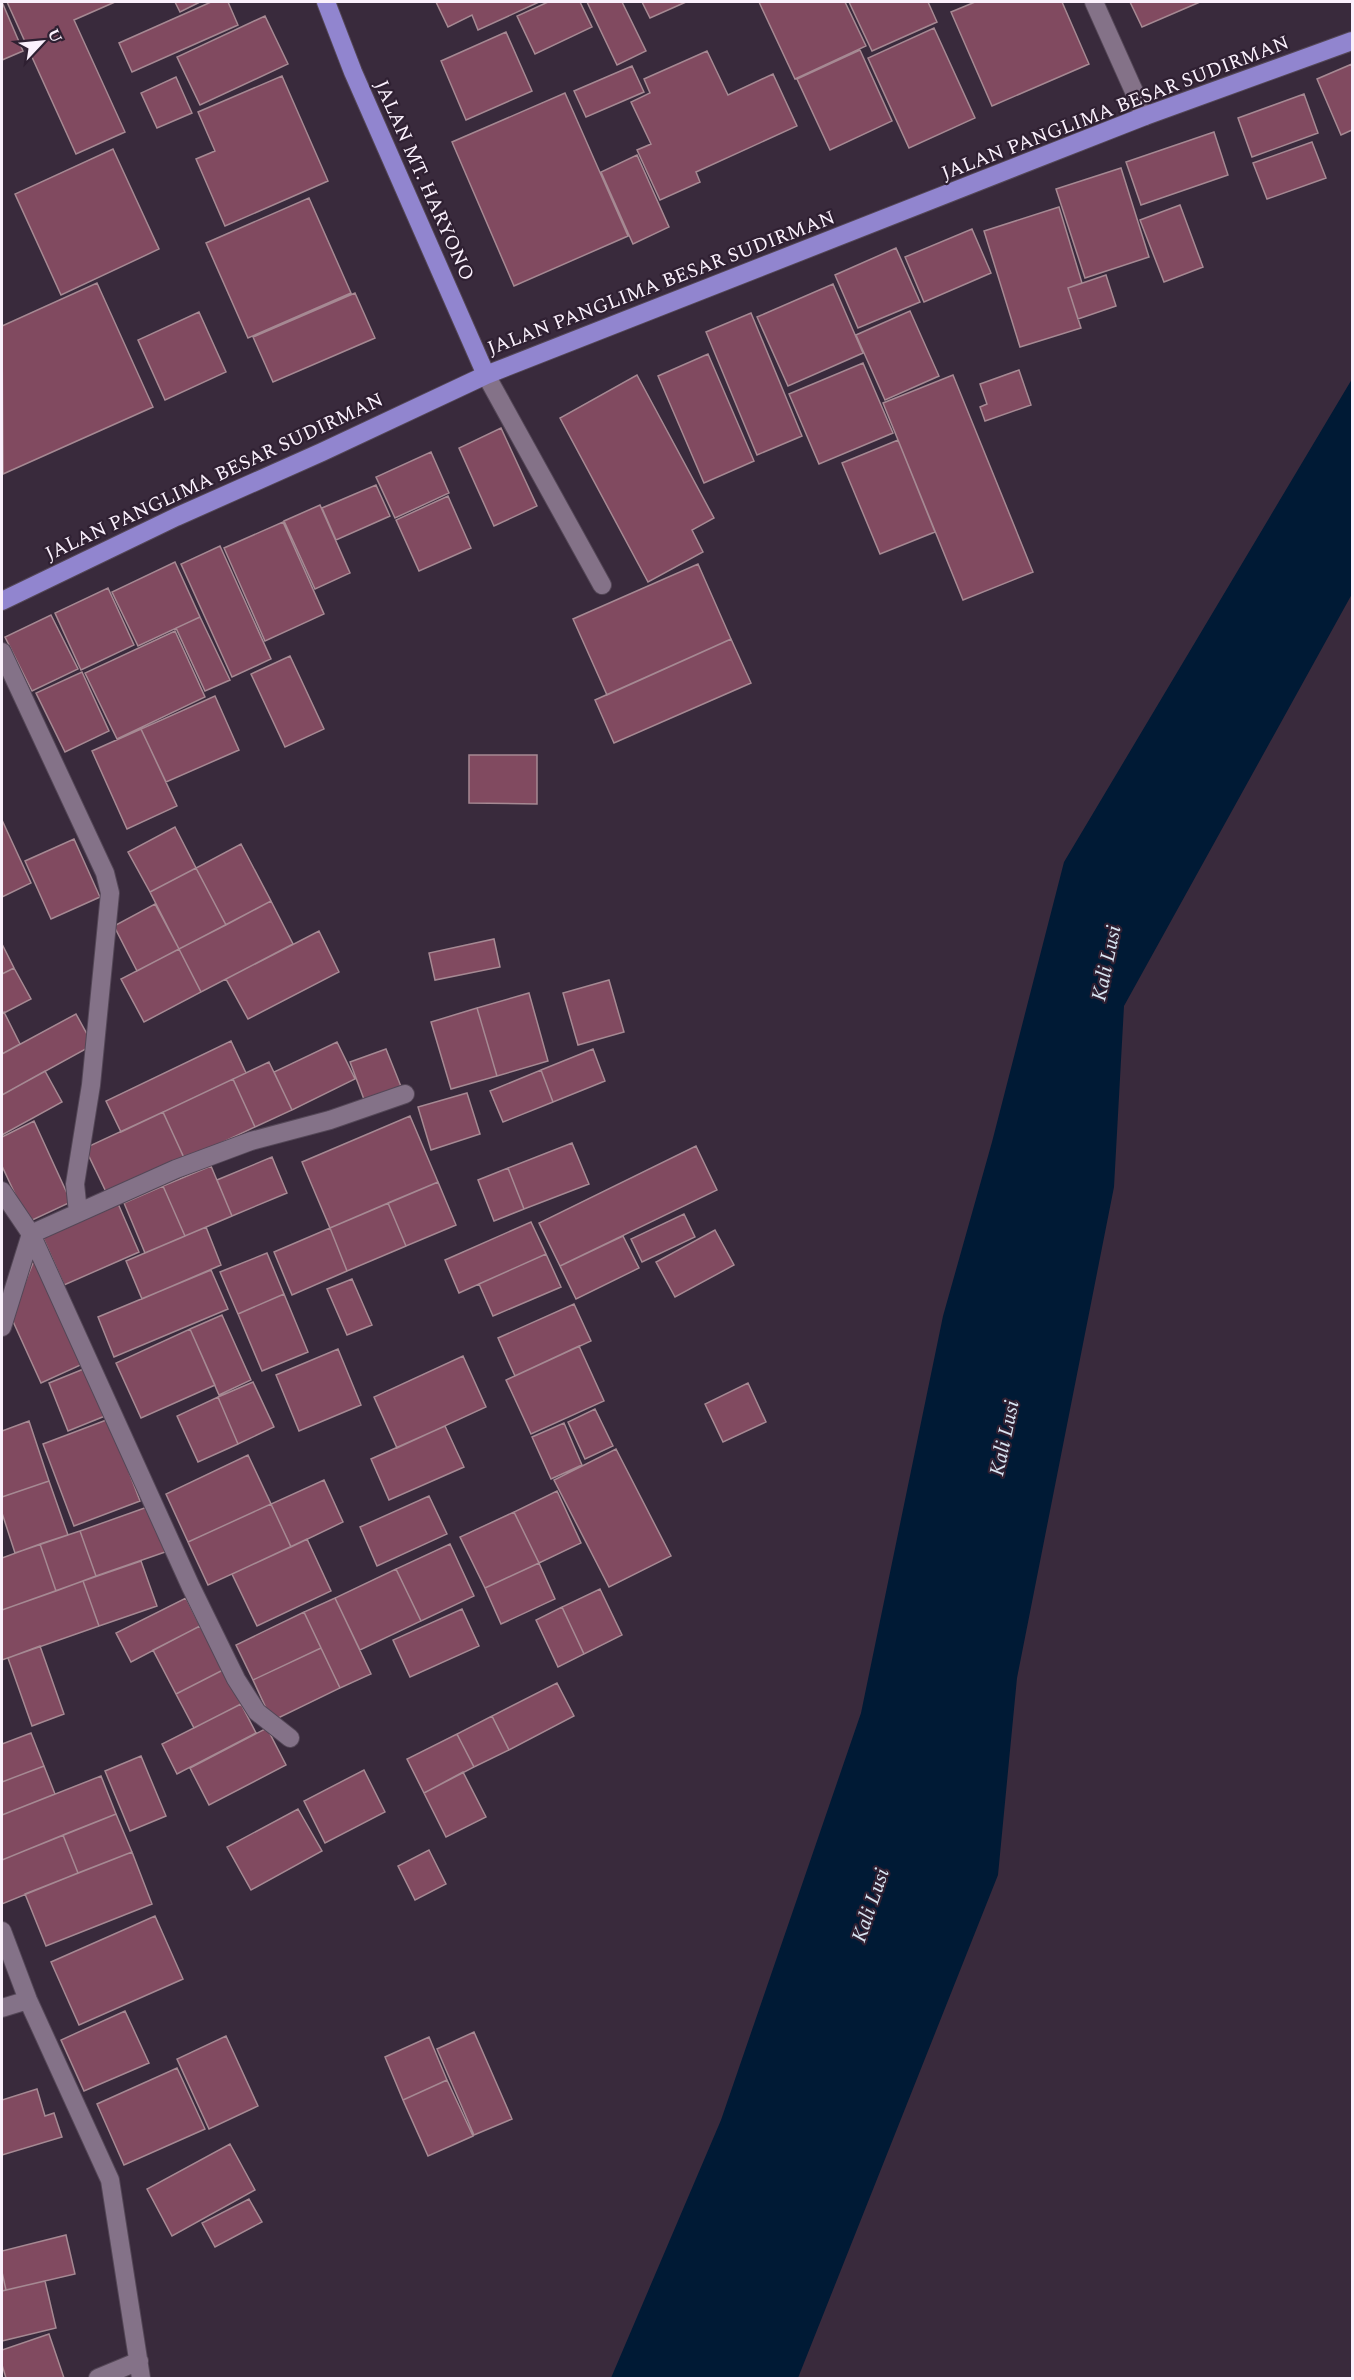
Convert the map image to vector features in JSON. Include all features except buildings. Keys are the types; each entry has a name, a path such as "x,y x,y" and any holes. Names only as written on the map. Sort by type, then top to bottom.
{"main road":[{"name":"JALAN MT. HARYONO","path":"326,2 353,72 486,375"},
{"name":"JALAN PANGLIMA BESAR SUDIRMAN","path":"2,601 176,517 486,375 1145,116 1353,41"}],"street":[{"path":"1094,2 1145,116"},
{"path":"486,375 602,585"},
{"path":"2,652 105,873 110,893 91,1084 75,1184 78,1212"},
{"path":"2,1327 31,1234 176,1169 250,1141 330,1120 405,1094"},
{"path":"2,1191 31,1234 236,1679 257,1712 290,1738"},
{"path":"2,1931 28,2000 110,2180 140,2370 98,2379"},
{"path":"2,2008 28,2000"}],"water":[{"name":"Kali Lusi","path":"1352,379 1352,594 1124,1006 1114,1187 1017,1678 998,1875 798,2378 611,2378 721,2120 861,1713 943,1316 992,1142 1064,862"}]}
